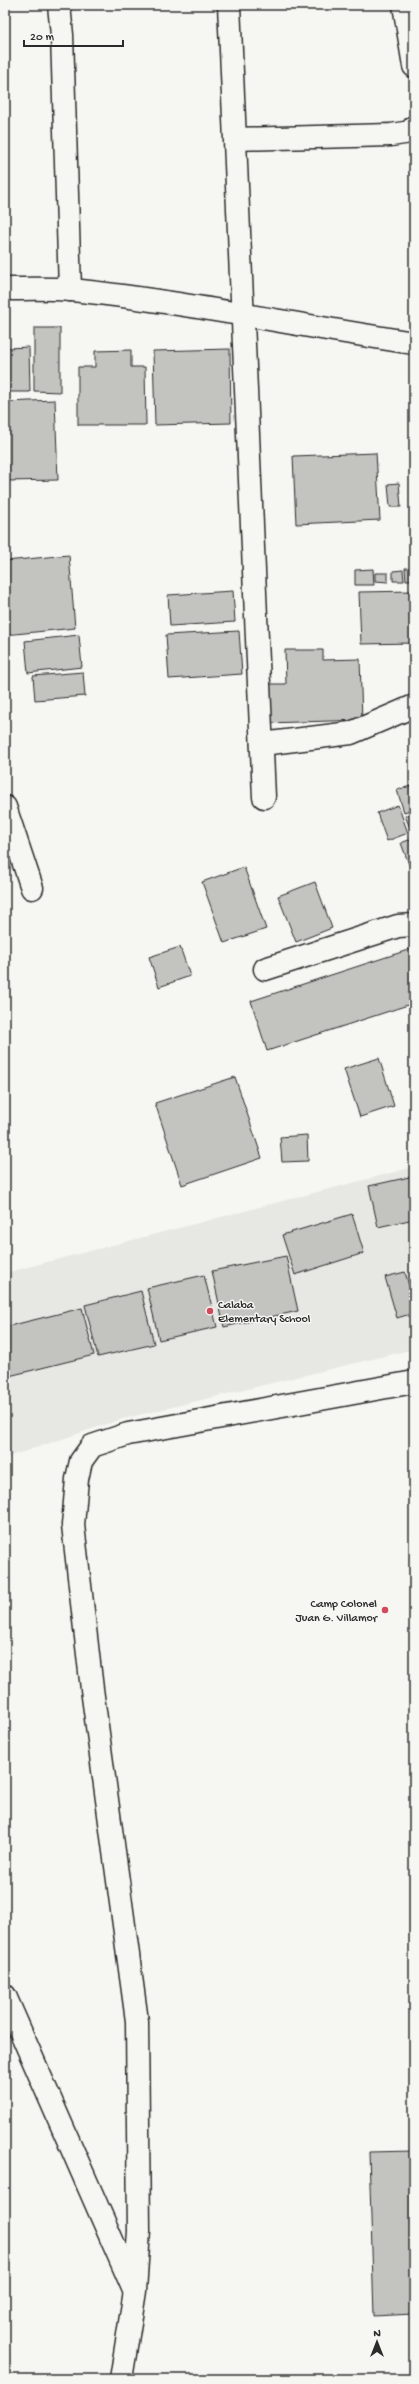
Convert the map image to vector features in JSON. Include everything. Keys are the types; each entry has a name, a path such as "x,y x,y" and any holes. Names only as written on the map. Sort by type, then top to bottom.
{"street":[{"path":"59,5 62,35 70,290"},
{"path":"229,5 236,139 241,316 264,798"},
{"path":"404,5 414,66"},
{"path":"236,139 391,135 410,132 414,127"},
{"path":"5,289 70,290 199,306 241,316 414,343"},
{"path":"262,744 351,733 414,706"},
{"path":"5,807 32,888"},
{"path":"265,969 398,926 414,924"},
{"path":"121,2379 135,2291 140,2231 137,2021 92,1689 73,1525 77,1479 81,1461 92,1446 128,1434 414,1382"},
{"path":"5,1996 135,2291"}],"shaded area":[{"name":"Calaba Elementary School","path":"414,1167 414,1349 122,1419 5,1458 5,1273"}],"building":[{"path":"34,328 60,328 60,392 34,391"},
{"path":"29,347 30,392 5,392 5,348"},
{"path":"230,349 231,423 155,425 153,351"},
{"path":"131,350 131,367 145,367 146,425 78,425 78,367 95,367 95,351"},
{"path":"55,400 58,480 7,481 5,402"},
{"path":"376,453 380,520 296,524 293,456"},
{"path":"399,483 401,507 390,507 388,484"},
{"path":"69,555 75,628 5,635 5,561"},
{"path":"405,568 414,568 414,580 406,580"},
{"path":"373,569 374,585 355,585 355,570"},
{"path":"403,570 404,581 393,581 393,571"},
{"path":"375,573 388,573 388,582 375,581"},
{"path":"233,591 235,622 170,626 168,595"},
{"path":"414,591 414,643 361,644 359,592"},
{"path":"239,631 242,674 169,679 166,635"},
{"path":"79,635 82,667 28,673 25,641"},
{"path":"285,650 323,650 323,660 360,659 362,720 267,723 266,684 286,684"},
{"path":"83,672 85,696 35,700 33,676"},
{"path":"414,785 414,809 404,812 397,790"},
{"path":"398,805 408,833 387,841 377,813"},
{"path":"414,812 414,829 411,830 405,816"},
{"path":"414,838 414,878 401,843"},
{"path":"244,867 266,929 224,943 202,882"},
{"path":"315,882 332,928 296,942 278,896"},
{"path":"180,947 190,976 159,987 149,957"},
{"path":"414,948 414,1003 267,1051 251,1001"},
{"path":"379,1058 394,1106 360,1117 344,1069"},
{"path":"235,1077 262,1158 182,1185 155,1103"},
{"path":"307,1135 308,1161 282,1162 280,1137"},
{"path":"414,1176 414,1219 378,1227 369,1186"},
{"path":"352,1214 364,1253 295,1275 282,1235"},
{"path":"286,1256 298,1311 224,1327 212,1271"},
{"path":"405,1272 414,1303 414,1313 397,1318 385,1277"},
{"path":"204,1275 217,1327 159,1340 147,1288"},
{"path":"141,1291 154,1344 98,1357 85,1305"},
{"path":"82,1308 94,1355 5,1377 5,1327"},
{"path":"414,2151 414,2314 374,2316 369,2152"},
{"path":"7,2271 8,2297 5,2297 5,2272"}],"place":[{"name":"Calaba Elementary School","path":"210,1311"},
{"name":"Camp Colonel Juan G. Villamor","path":"385,1610"}]}
